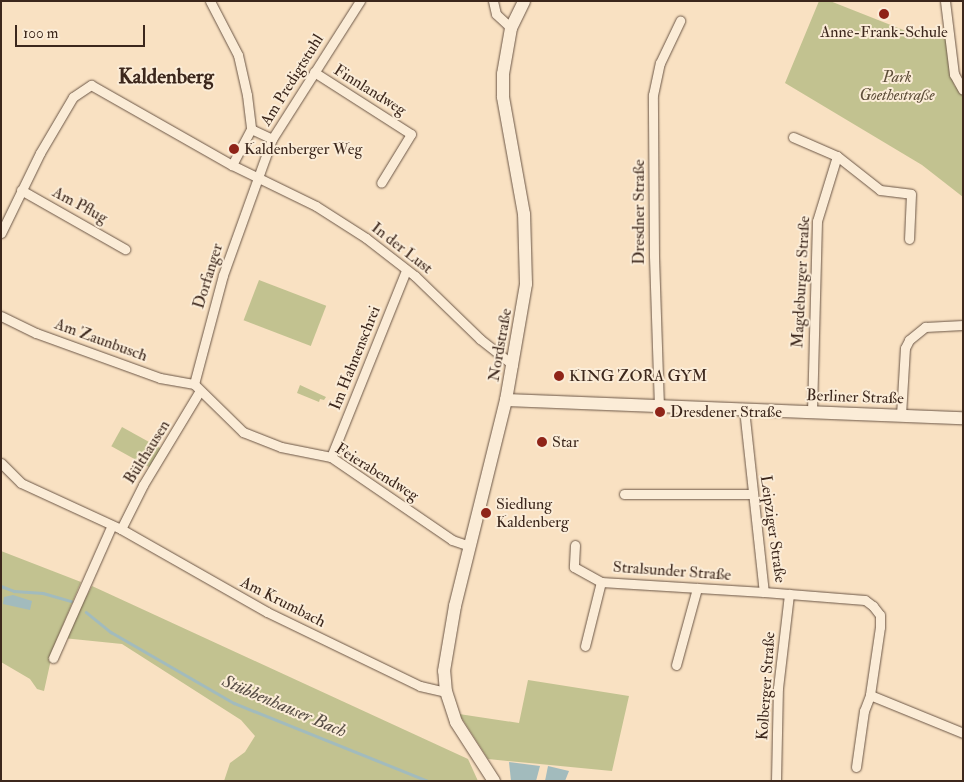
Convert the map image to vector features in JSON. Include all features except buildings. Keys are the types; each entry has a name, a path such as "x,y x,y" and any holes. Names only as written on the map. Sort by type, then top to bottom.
{"main road":[{"name":"Nordstraße","path":"494,781 456,722 446,692 447,649 469,546 506,400 526,284 527,247 521,191 503,97 503,67 511,28 524,1"},
{"name":"Berliner Straße","path":"506,400 659,407 901,414 963,418"}],"street":[{"path":"210,1 238,55 251,128 232,165"},
{"name":"Am Predigtstuhl","path":"256,177 272,139 360,1"},
{"path":"494,1 496,14 511,28"},
{"path":"945,1 954,74 963,90"},
{"name":"Dresdner Straße","path":"659,407 654,256 653,96 660,63 680,21"},
{"name":"Finnlandweg","path":"314,72 411,134 381,183"},
{"path":"1,233 21,190 73,97 91,85 256,177"},
{"path":"251,128 272,139"},
{"path":"793,137 837,156 880,190 911,194 909,239"},
{"name":"Magdeburger Straße","path":"812,411 817,222 837,156"},
{"name":"In der Lust","path":"256,177 316,206 366,238 406,270 480,339 513,365"},
{"name":"Dorfanger","path":"196,388 222,275 256,177"},
{"name":"Am Pflug","path":"21,190 124,249"},
{"name":"Im Hahnenschrei","path":"331,457 406,270"},
{"name":"Am Zaunbusch","path":"1,316 36,333 160,378 196,388"},
{"path":"901,414 905,348 909,340 925,327 963,325"},
{"name":"Feierabendweg","path":"196,388 242,432 281,447 331,457 452,540 469,546"},
{"name":"Bülthausen","path":"54,658 117,527 143,485 196,388"},
{"name":"Leipziger Straße","path":"744,409 764,592 865,600 880,615 870,695 864,711 856,767"},
{"name":"Am Krumbach","path":"1,463 22,483 117,527 267,612 420,686 446,692"},
{"path":"624,494 752,494"},
{"name":"Stralsunder Straße","path":"575,545 574,567 601,582 764,592"},
{"path":"585,646 601,582"},
{"path":"676,665 697,588"},
{"name":"Kolberger Straße","path":"776,781 778,688 789,594"},
{"path":"870,695 963,733"}],"green space":[{"name":"Park Goethestraße","path":"819,1 830,1 911,33 946,28 954,85 963,93 963,197 922,165 785,83"},
{"path":"259,280 326,306 311,346 244,320"},
{"path":"300,385 326,397 324,400 320,399 319,402 297,393"},
{"path":"122,427 163,450 152,469 111,446"},
{"path":"1,551 81,582 54,646 44,691 37,689 30,679 1,662"},
{"path":"92,586 468,759 478,781 224,781 230,763 245,752 255,736 241,720 122,644 63,638"},
{"path":"528,680 629,696 612,771 488,759 459,714 519,723"}],"water":[{"path":"13,595 32,601 30,610 3,604 4,597"},
{"path":"509,762 540,766 536,781 511,781"},
{"path":"548,766 569,771 565,781 545,781"}],"waterway":[{"name":"Stübbenhauser Bach","path":"1,586 14,591 43,593 71,601"},
{"name":"Stübbenhauser Bach","path":"86,612 111,632 234,703 428,781"}],"place":[{"name":"Anne-Frank-Schule","path":"884,14"},
{"name":"Kaldenberger Weg","path":"234,149"},
{"name":"KING ZORA GYM","path":"559,376"},
{"name":"Dresdener Straße","path":"660,412"},
{"name":"Star","path":"542,442"},
{"name":"Siedlung Kaldenberg","path":"486,513"}],"district":[{"name":"Kaldenberg","path":"166,77"}]}
